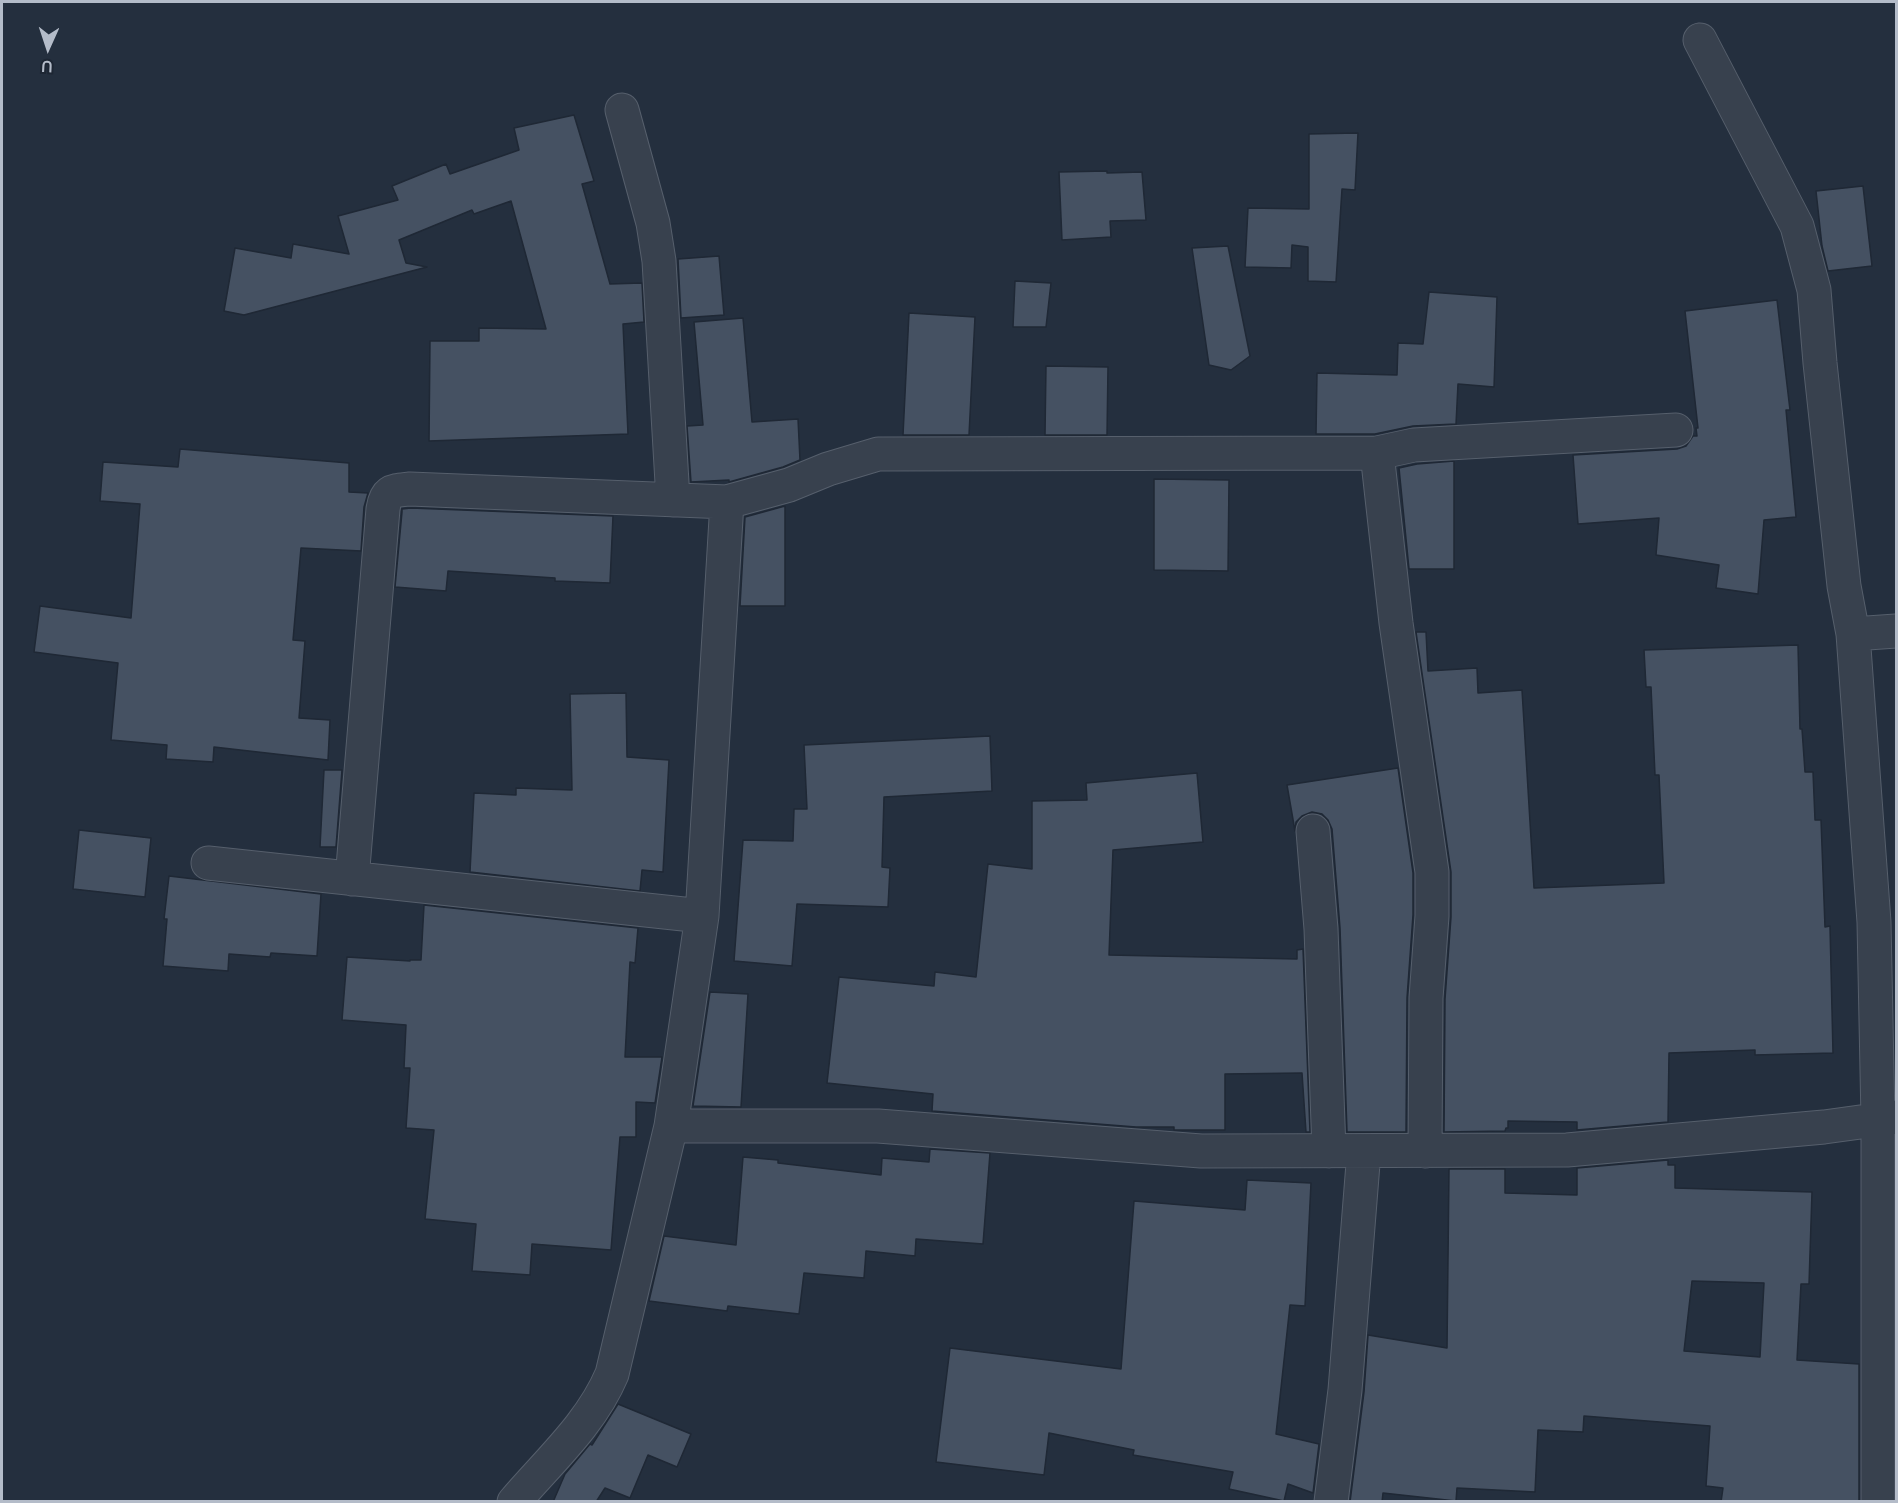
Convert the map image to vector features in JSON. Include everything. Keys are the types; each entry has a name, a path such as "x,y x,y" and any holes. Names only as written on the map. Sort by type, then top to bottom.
{"street":[{"path":"1700,40 1797,226 1814,290 1844,586 1853,634 1887,1118 1878,1502"},
{"path":"622,110 653,223 659,261 673,500"},
{"path":"352,879 384,498 393,491 410,489 727,502 789,485 828,469 878,454 1377,453 1414,445 1676,430"},
{"path":"1377,453 1396,623 1432,872 1432,916 1426,998 1425,1151"},
{"path":"514,1502 588,1418 612,1374 671,1126 702,916 727,502"},
{"path":"1853,634 1896,631"},
{"path":"1313,831 1321,929 1329,1151"},
{"path":"208,863 702,916"},
{"path":"671,1126 878,1126 1201,1151 1425,1151 1567,1150 1824,1127 1887,1118"},
{"path":"1331,1502 1345,1390 1364,1151"}],"building":[{"path":"574,115 594,181 582,184 610,284 642,283 644,322 623,324 628,434 429,441 430,341 479,341 479,328 546,329 511,201 474,214 472,210 399,240 406,263 427,267 244,315 224,311 235,248 291,258 293,244 349,254 338,216 398,200 392,186 446,164 450,174 519,150 514,128"},
{"path":"1358,133 1355,190 1342,189 1336,282 1308,281 1308,247 1292,245 1291,268 1245,267 1248,208 1309,209 1309,134"},
{"path":"1107,171 1107,173 1142,172 1146,220 1110,221 1111,237 1062,240 1059,172"},
{"path":"1863,186 1872,266 1828,271 1822,246 1816,191"},
{"path":"1228,246 1250,356 1231,370 1209,365 1192,248"},
{"path":"719,256 724,315 681,318 678,259"},
{"path":"1015,281 1051,283 1046,327 1013,327"},
{"path":"1429,292 1497,297 1494,387 1458,384 1456,424 1413,426 1375,434 1316,434 1317,373 1397,375 1398,343 1423,344"},
{"path":"1777,300 1790,410 1786,410 1796,517 1764,520 1758,594 1716,588 1719,565 1656,555 1659,518 1578,524 1573,455 1677,449 1686,446 1693,436 1697,436 1685,311"},
{"path":"909,313 975,317 969,435 903,435"},
{"path":"743,318 752,422 798,419 800,460 729,482 729,480 691,482 687,426 703,425 694,322"},
{"path":"1046,366 1108,367 1107,435 1045,435"},
{"path":"180,449 349,463 349,492 368,493 364,507 361,551 301,548 293,640 305,641 299,718 330,720 328,760 214,747 213,762 166,759 167,745 111,740 118,663 34,652 40,606 131,618 140,504 100,501 103,462 178,467"},
{"path":"1454,461 1454,569 1409,569 1399,468"},
{"path":"1154,479 1229,480 1228,571 1154,570"},
{"path":"785,506 785,606 740,606 745,517"},
{"path":"402,509 613,516 610,583 555,581 555,578 448,571 446,591 395,587"},
{"path":"1416,632 1426,632 1428,671 1477,668 1478,693 1522,690 1534,888 1664,883 1659,775 1655,775 1651,687 1646,687 1644,650 1798,645 1800,729 1802,729 1805,772 1813,772 1815,820 1821,820 1825,927 1830,926 1833,1053 1755,1055 1755,1050 1669,1053 1668,1122 1577,1130 1577,1122 1508,1121 1508,1128 1505,1131 1444,1132 1445,999 1451,917 1451,872"},
{"path":"626,693 627,757 669,760 663,872 642,870 640,891 470,872 474,793 516,795 516,788 572,790 570,694"},
{"path":"990,736 992,791 884,797 882,867 890,868 888,907 797,904 792,966 734,961 743,840 793,841 794,809 807,809 804,745"},
{"path":"1398,768 1413,873 1413,915 1407,998 1406,1132 1347,1132 1340,928 1332,829 1322,814 1312,812 1302,816 1296,822 1295,831 1287,785"},
{"path":"324,770 342,770 336,847 320,847"},
{"path":"1197,773 1203,842 1113,850 1109,955 1297,959 1297,950 1303,949 1310,1132 1306,1132 1302,1073 1225,1074 1225,1130 1174,1130 1174,1127 1136,1127 932,1111 933,1094 827,1083 839,977 934,986 935,972 976,977 988,864 1032,869 1032,801 1087,800 1086,783"},
{"path":"79,830 151,838 145,897 73,889"},
{"path":"169,876 321,894 317,956 271,953 270,957 229,954 228,971 163,966 167,919 164,919"},
{"path":"424,905 638,928 635,963 630,962 625,1057 662,1057 655,1103 636,1102 636,1137 620,1137 611,1250 532,1244 530,1275 472,1271 476,1224 425,1219 434,1130 406,1128 410,1068 404,1068 406,1025 342,1020 347,957 421,960"},
{"path":"710,992 748,994 741,1107 693,1106"},
{"path":"930,1149 990,1153 983,1244 916,1239 915,1256 866,1251 864,1278 804,1273 799,1314 728,1306 727,1311 649,1301 664,1236 736,1245 743,1157 881,1175 882,1158 929,1162"},
{"path":"1668,1160 1668,1165 1675,1165 1675,1188 1812,1192 1809,1284 1801,1284 1797,1360 1859,1364 1859,1502 1721,1502 1723,1488 1706,1486 1710,1426 1584,1416 1583,1432 1538,1430 1535,1492 1457,1488 1456,1501 1383,1493 1382,1502 1350,1502 1364,1392 1368,1335 1447,1348 1449,1169 1505,1169 1505,1193 1577,1195 1577,1168","holes":["1692,1281 1764,1283 1760,1357 1684,1351"]},
{"path":"1247,1180 1311,1183 1305,1306 1290,1305 1276,1434 1319,1444 1313,1493 1288,1484 1284,1501 1229,1489 1233,1472 1133,1455 1134,1450 1049,1433 1044,1475 936,1462 950,1348 1121,1369 1134,1201 1245,1210"},
{"path":"618,1404 691,1434 677,1467 648,1455 630,1498 605,1488 596,1502 553,1502 565,1474 590,1444 592,1445"}]}
